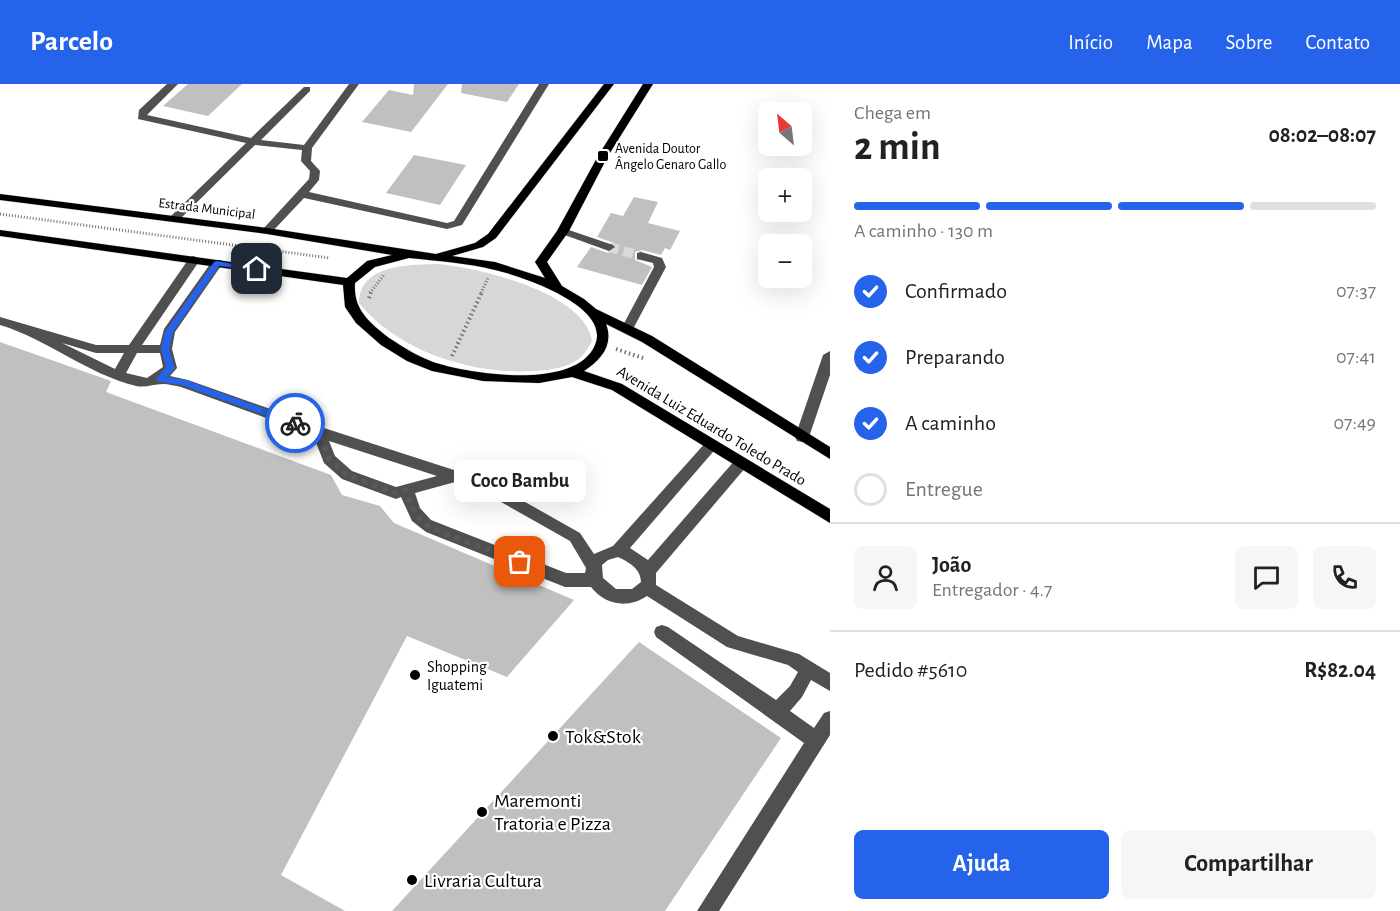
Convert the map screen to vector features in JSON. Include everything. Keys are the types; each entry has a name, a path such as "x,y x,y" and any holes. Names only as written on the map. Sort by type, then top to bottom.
{"main road":[{"path":"432,257 479,245 492,236 609,84"},
{"path":"558,289 541,262 562,231 603,156 648,84"},
{"name":"Estrada Municipal","path":"0,197 267,231 494,266 558,289 576,298 593,312"},
{"path":"0,233 349,282"},
{"path":"409,254 371,264 349,282 346,296 356,316 385,341 430,365 460,373 509,378 542,378 572,372 586,363 602,345 604,332 593,312"},
{"path":"593,312 627,329 830,454"},
{"name":"Avenida Luiz Eduardo Toledo Prado","path":"572,372 617,387 830,517"}],"street":[{"path":"173,84 142,112 142,117 254,142 307,148"},
{"path":"267,231 314,180 315,171 306,161 307,148 354,84"},
{"path":"301,194 447,226 458,223 544,84"},
{"path":"174,219 307,89"},
{"path":"562,231 609,247"},
{"path":"627,329 660,267 658,261 641,256"},
{"path":"119,374 133,348 194,260"},
{"path":"160,379 170,368 165,349 169,332 217,263"},
{"path":"0,321 96,349 165,349"},
{"path":"27,330 54,346 119,374 146,383 160,379 183,383 319,432 483,485 575,537 606,593 624,597 633,597 741,463"},
{"path":"802,437 830,355"},
{"path":"319,432 329,459 347,475 396,493 456,476"},
{"path":"618,551 712,445"},
{"path":"406,490 411,506 420,521 431,528 565,580 594,573"},
{"path":"594,573 602,555 618,551 636,557 647,579 733,642 793,659 830,683"},
{"path":"662,632 777,711 816,741"},
{"path":"777,711 791,700 802,684 808,668"},
{"path":"707,911 830,719"}],"path":[{"path":"0,214 330,258"},
{"path":"370,305 369,294 384,276 371,264"},
{"path":"443,352 452,356 494,266"},
{"path":"602,345 640,356 650,362"}],"shaded area":[{"path":"437,264 477,270 502,277 550,296 570,309 585,324 592,341 585,353 577,360 560,368 534,371 487,369 439,357 416,347 395,335 359,303 361,290 376,274 400,266"}],"building":[{"path":"188,84 242,84 208,116 163,106"},
{"path":"414,84 448,84 411,132 362,122 389,90 413,95"},
{"path":"462,84 519,84 507,102 461,93"},
{"path":"414,155 466,165 440,205 386,193"},
{"path":"634,197 658,202 648,223 680,231 670,250 665,248 661,255 642,250 635,252 635,260 652,267 642,285 577,267 591,247 608,253 616,249 614,243 597,237 611,213 623,216"},
{"path":"0,342 111,381 106,392 331,475 342,495 380,506 394,523 574,600 507,677 407,636 281,875 345,911 0,911"},
{"path":"639,642 781,738 665,911 392,911"}],"tunnel":[{"path":"609,247 641,256"}],"way so far":[{"path":"295,423 319,432 329,459 347,475 396,493 406,490 411,506 420,521 431,528 520,562"}],"place":[{"name":"Avenida Doutor Ângelo Genaro Gallo","path":"603,156"},
{"name":"Coco Bambu","path":"520,562"},
{"name":"Shopping Iguatemi","path":"415,675"},
{"name":"Tok&Stok","path":"553,736"},
{"name":"Maremonti Tratoria e Pizza","path":"482,812"},
{"name":"Livraria Cultura","path":"412,880"}],"route":[{"path":"257,269 217,263 169,332 165,349 170,368 160,379 183,383 295,423"}]}
